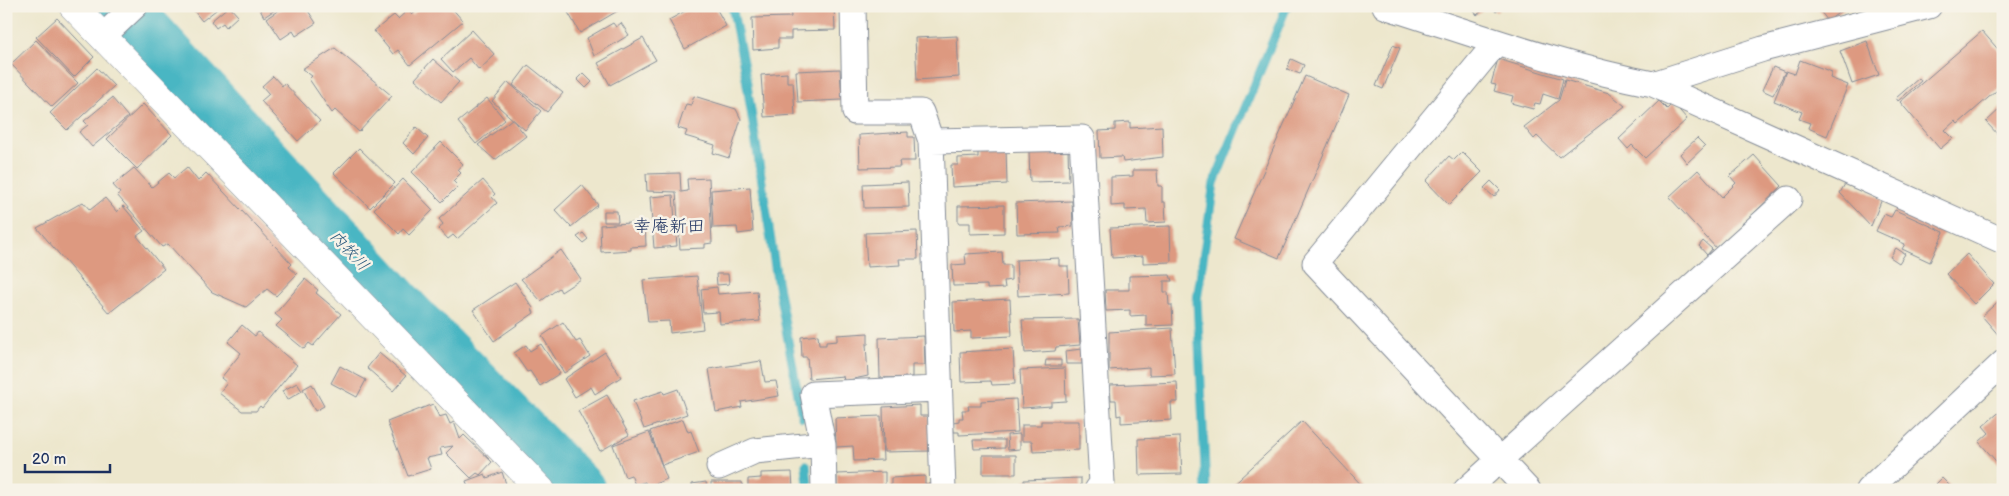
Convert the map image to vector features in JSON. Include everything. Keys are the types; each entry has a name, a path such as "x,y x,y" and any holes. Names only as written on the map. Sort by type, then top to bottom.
{"street":[{"path":"73,6 109,30 541,490"},
{"path":"109,30 135,6"},
{"path":"853,6 855,112 921,112 931,141 943,490"},
{"path":"1385,6 1496,43 1614,76 1653,84 2003,241"},
{"path":"1653,84 1763,49 1929,6"},
{"path":"1496,43 1315,263 1528,490"},
{"path":"931,141 1082,138 1102,483 1097,490"},
{"path":"1466,490 1789,199"},
{"path":"1868,490 2003,363"},
{"path":"824,490 823,444 813,394 939,389"},
{"path":"719,467 754,451 823,444"}],"building":[{"path":"190,6 221,6 202,21"},
{"path":"229,6 238,16 226,27 223,23 216,28 211,21"},
{"path":"258,6 281,6 264,17"},
{"path":"285,6 305,6 316,23 296,36 293,31 281,39 267,18"},
{"path":"422,6 450,6 463,21 410,65 398,50 393,54 374,31 394,15 398,19 408,10 412,15"},
{"path":"572,6 626,6 580,33 566,9"},
{"path":"694,6 715,6 726,26 685,49 669,20"},
{"path":"777,6 787,6 787,12 777,12"},
{"path":"790,6 834,6 835,30 791,31 791,39 778,39 778,48 753,50 752,18 791,17"},
{"path":"1243,6 1256,6 1255,11"},
{"path":"1470,6 1488,6 1477,15"},
{"path":"1491,6 1503,6 1496,12"},
{"path":"1816,6 1847,6 1828,21"},
{"path":"57,18 94,57 74,77 36,37"},
{"path":"613,23 616,27 621,23 629,35 594,56 587,38"},
{"path":"472,30 495,55 479,70 469,58 453,72 441,59"},
{"path":"1982,31 2003,55 2003,85 1958,124 1955,121 1945,130 1953,138 1940,149 1900,102"},
{"path":"957,36 959,77 917,80 915,38"},
{"path":"643,38 656,60 610,85 598,63"},
{"path":"36,40 78,83 52,107 11,64"},
{"path":"1867,41 1879,75 1852,84 1840,51"},
{"path":"1393,45 1400,48 1383,89 1376,86"},
{"path":"335,48 392,96 359,132 335,110 332,113 309,79 312,76 302,69"},
{"path":"433,59 459,82 441,102 415,79"},
{"path":"1291,59 1304,65 1300,74 1287,69"},
{"path":"1498,59 1563,79 1558,99 1543,94 1540,104 1535,103 1533,109 1511,103 1513,96 1494,91 1496,85 1491,84"},
{"path":"1800,60 1832,72 1830,78 1848,85 1827,136 1808,128 1810,123 1799,119 1802,112 1774,101 1786,71 1795,74"},
{"path":"528,65 563,93 547,112 513,85"},
{"path":"1773,67 1785,72 1773,95 1762,90"},
{"path":"97,68 114,86 67,130 50,113"},
{"path":"840,69 842,100 798,102 796,71"},
{"path":"583,73 592,82 586,88 577,79"},
{"path":"787,73 787,82 793,82 795,115 764,117 761,75"},
{"path":"273,76 282,86 284,83 320,121 298,141 261,101 269,94 262,86"},
{"path":"1305,76 1349,95 1279,258 1234,239"},
{"path":"1919,78 1921,81 1898,101 1896,98"},
{"path":"1565,80 1609,93 1625,106 1559,157 1537,136 1534,139 1524,127 1559,100"},
{"path":"508,82 541,111 525,130 492,101"},
{"path":"694,96 736,109 741,119 729,158 713,153 715,145 685,136 687,131 678,128 686,104 691,105"},
{"path":"112,98 128,117 92,147 79,132 88,125 84,121"},
{"path":"487,98 505,120 476,144 458,122"},
{"path":"1659,101 1667,109 1673,103 1687,119 1645,158 1632,145 1628,149 1619,139"},
{"path":"143,104 172,135 137,169 107,139"},
{"path":"2003,106 2003,140 1986,122"},
{"path":"512,119 526,136 495,160 478,145"},
{"path":"1130,122 1130,128 1162,126 1163,157 1123,162 1122,157 1100,158 1099,131 1115,130 1115,123"},
{"path":"416,127 428,138 414,154 403,143"},
{"path":"908,132 908,137 914,137 915,161 899,161 900,167 860,168 859,135"},
{"path":"1697,138 1705,146 1687,163 1680,154"},
{"path":"441,142 463,164 458,170 461,173 453,181 458,186 442,202 412,172"},
{"path":"359,148 395,183 370,208 334,173"},
{"path":"1006,149 1007,184 952,187 951,165 958,165 958,158 978,157 978,151"},
{"path":"1068,150 1069,181 1030,182 1029,151"},
{"path":"1462,152 1482,172 1449,205 1426,181 1449,156 1454,160"},
{"path":"1754,155 1782,186 1717,249 1669,197 1698,170 1722,197 1736,183 1730,176"},
{"path":"187,167 198,181 206,173 292,264 289,267 297,274 276,296 267,289 246,307 212,292 168,244 162,247 117,195 120,193 113,185 134,168 152,187 169,173 174,178"},
{"path":"1133,170 1157,170 1158,186 1162,186 1162,202 1165,202 1166,222 1147,223 1146,209 1125,210 1125,205 1111,206 1111,177 1133,176"},
{"path":"680,173 681,192 688,191 687,179 709,178 712,243 705,244 705,248 680,249 676,192 647,191 646,174"},
{"path":"403,179 433,210 409,235 403,229 399,234 374,209"},
{"path":"483,180 495,194 492,197 497,203 457,239 453,235 448,239 439,229 443,224 439,219"},
{"path":"1491,181 1500,190 1494,197 1484,188"},
{"path":"908,182 909,207 864,208 863,184"},
{"path":"1846,182 1882,199 1871,226 1840,193"},
{"path":"582,185 598,205 571,227 555,210"},
{"path":"750,187 753,232 738,234 737,227 713,228 711,190"},
{"path":"673,195 677,246 654,248 650,197"},
{"path":"105,198 117,212 123,206 144,231 137,236 164,269 109,313 37,228 83,202 90,210"},
{"path":"1072,201 1073,226 1059,227 1060,233 1017,234 1016,203"},
{"path":"1004,205 1004,233 970,234 970,223 958,223 958,206"},
{"path":"1895,210 1944,232 1930,262 1902,249 1905,244 1876,231 1884,214 1891,217"},
{"path":"604,211 617,211 618,222 604,222"},
{"path":"645,222 646,246 631,247 631,250 601,252 600,225"},
{"path":"1170,226 1171,262 1143,263 1143,256 1112,258 1110,228"},
{"path":"917,231 918,259 899,259 900,265 867,267 865,233"},
{"path":"583,233 588,239 583,243 577,237"},
{"path":"1703,241 1712,249 1707,255 1699,246"},
{"path":"1896,248 1905,254 1899,263 1890,257"},
{"path":"561,250 581,279 561,292 559,288 541,301 521,279"},
{"path":"1002,252 1003,265 1011,265 1011,280 1004,281 1005,288 987,289 987,285 953,286 952,265 966,264 965,254"},
{"path":"1967,254 1994,284 1974,304 1946,274"},
{"path":"1059,258 1059,266 1068,266 1069,293 1018,296 1016,260"},
{"path":"716,274 728,274 729,284 717,285"},
{"path":"1170,275 1172,281 1164,281 1164,292 1168,292 1169,305 1172,305 1173,325 1146,326 1146,315 1130,316 1130,310 1106,311 1105,290 1129,290 1129,276"},
{"path":"697,276 703,329 670,333 669,321 648,322 643,280"},
{"path":"305,279 318,290 316,293 341,314 313,346 309,343 304,349 276,326 282,320 275,314"},
{"path":"515,282 533,308 534,313 494,341 473,310"},
{"path":"717,287 718,294 757,291 760,321 720,324 719,312 703,313 701,289"},
{"path":"2003,297 2003,337 2001,338 1982,316"},
{"path":"1010,299 1012,336 971,338 971,331 954,332 953,302"},
{"path":"1078,319 1080,345 1056,347 1055,351 1025,353 1022,320"},
{"path":"563,322 576,342 580,340 590,356 564,373 542,336"},
{"path":"242,325 255,336 258,332 297,365 262,408 260,406 256,411 242,411 219,393 227,383 221,378 241,353 228,342"},
{"path":"1172,328 1175,374 1149,375 1149,367 1109,370 1109,332"},
{"path":"868,333 868,344 866,344 868,376 844,381 843,376 809,379 807,357 802,357 801,337 818,335 819,345 826,345 826,342 837,341 837,335"},
{"path":"924,336 925,365 912,365 912,377 880,378 879,338"},
{"path":"541,344 560,373 540,386 530,371 527,372 514,353 526,345 530,351"},
{"path":"1013,349 1015,384 992,385 991,381 961,382 960,352"},
{"path":"1082,349 1082,364 1066,364 1065,351"},
{"path":"605,352 621,377 595,394 591,387 575,397 564,379"},
{"path":"379,353 406,376 393,391 367,368"},
{"path":"1046,360 1061,360 1061,366 1045,366"},
{"path":"761,361 765,382 776,381 779,396 741,402 742,407 716,412 709,369"},
{"path":"340,366 366,380 357,397 331,383"},
{"path":"1065,368 1066,401 1051,402 1051,406 1022,408 1020,370"},
{"path":"1177,382 1178,402 1171,402 1172,420 1121,423 1121,415 1117,416 1116,400 1111,400 1110,385"},
{"path":"297,383 302,391 287,400 282,391"},
{"path":"312,384 324,406 315,411 303,389"},
{"path":"678,389 687,414 644,429 633,401 663,391 664,394"},
{"path":"607,395 629,435 600,451 578,411"},
{"path":"1016,399 1018,432 959,435 959,432 954,432 953,422 963,418 962,410 969,410 968,406 981,406 981,401"},
{"path":"433,404 439,417 446,415 450,424 454,422 460,439 464,435 492,462 480,475 477,473 471,478 446,453 453,446 440,448 442,455 427,458 431,469 408,476 387,422"},
{"path":"920,405 920,416 929,416 930,451 884,452 883,407"},
{"path":"2003,409 2003,469 1979,442 1989,433 1983,426"},
{"path":"881,416 883,460 854,461 853,446 836,447 835,418"},
{"path":"683,419 688,432 691,431 699,452 662,465 650,431"},
{"path":"1041,421 1079,421 1079,450 1033,452 1032,441 1022,441 1022,425 1041,425"},
{"path":"1302,421 1366,490 1227,490"},
{"path":"649,432 667,479 647,487 645,482 635,485 631,475 625,477 613,445"},
{"path":"1020,434 1020,449 1008,450 1007,435"},
{"path":"1180,437 1182,474 1139,475 1138,439"},
{"path":"973,440 1005,440 1005,448 974,449"},
{"path":"983,455 1016,455 1016,474 983,474"},
{"path":"502,472 508,490 461,490 468,487 466,481 485,474 487,478"},
{"path":"792,472 793,490 748,490 748,479 761,478 761,473"},
{"path":"885,472 885,490 837,490 837,474"},
{"path":"925,476 925,484 931,484 931,490 891,490 891,478"},
{"path":"1081,478 1081,490 1024,490 1024,480"},
{"path":"1942,478 1950,486 1946,490 1942,490 1936,484"},
{"path":"706,482 707,490 692,490 692,484"},
{"path":"711,482 742,482 743,490 711,490"}],"waterway":[{"name":"内牧川","path":"124,6 407,314 580,490"},
{"path":"732,6 746,78 777,280 802,417"},
{"path":"1206,490 1197,300 1214,183 1287,6"},
{"path":"806,465 808,484"}],"district":[{"name":"幸庵新田","path":"669,226"}]}
